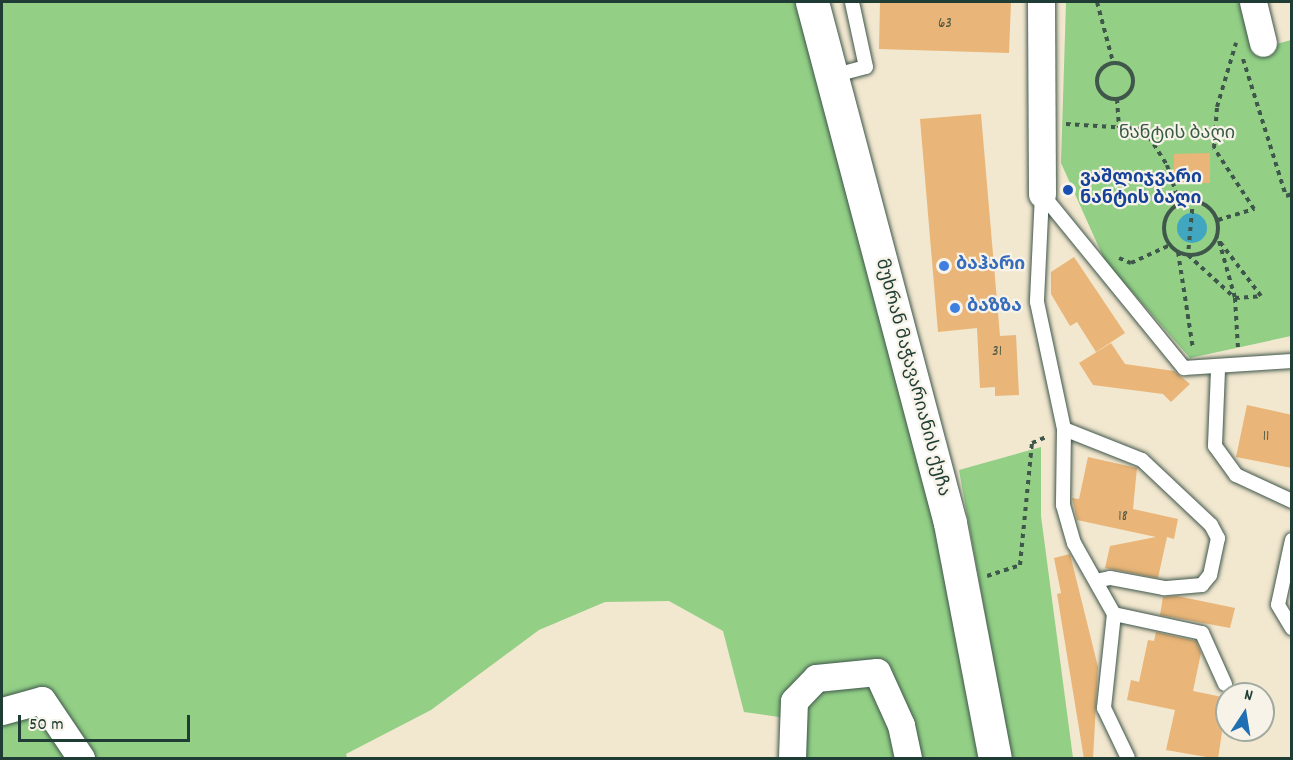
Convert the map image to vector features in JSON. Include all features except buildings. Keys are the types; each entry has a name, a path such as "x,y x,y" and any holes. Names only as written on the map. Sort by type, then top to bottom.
{"main road":[{"name":"მუხრან მაჭავარიანის ქუჩა","path":"812,2 963,584 995,759"}],"street":[{"path":"1041,2 1042,194"},
{"path":"1246,38 1253,2"},
{"path":"792,759 794,701 816,678 877,672 900,725 908,759"},
{"path":"2,711 42,700 81,759"}],"lane":[{"path":"832,76 866,67 852,2"},
{"path":"1042,194 1184,368 1218,370 1292,361"},
{"path":"1042,194 1036,302 1064,429 1063,505 1074,543 1114,614 1104,708 1128,759"},
{"path":"1218,370 1215,446 1236,475 1292,501"},
{"path":"1064,429 1142,460 1211,525 1218,538 1210,575 1202,585 1164,588 1110,578 1096,581"},
{"path":"1292,540 1278,605 1292,628"},
{"path":"1114,614 1202,633 1224,682"}],"path":[{"path":"1097,2 1113,62 1132,75 1131,90 1117,99"},
{"path":"1246,38 1286,195 1292,194"},
{"path":"1218,220 1254,209 1214,148 1217,107 1246,38"},
{"path":"1113,62 1099,71 1098,86 1117,99"},
{"path":"1117,99 1119,128"},
{"path":"1041,123 1144,129 1167,165 1179,202"},
{"path":"1188,255 1193,200"},
{"path":"1218,237 1200,254 1188,255 1178,252 1170,245 1164,229 1167,213 1179,202 1193,200 1207,204 1218,220 1218,237 1235,298 1237,343 1241,366"},
{"path":"1188,255 1235,298 1261,296 1218,237"},
{"path":"1094,258 1103,252 1131,263 1170,245"},
{"path":"1178,252 1193,352 1204,350"},
{"path":"1226,346 1237,343"},
{"path":"963,584 1020,565 1032,443 1064,429"}],"green space":[{"path":"2,2 812,2 995,758 796,758 779,717 744,712 723,631 669,601 605,602 539,630 431,710 346,754 347,758 2,758"},
{"name":"ნანტის ბაღი","path":"1066,2 1240,2 1255,50 1291,40 1291,336 1190,358 1105,261 1061,163"},
{"path":"1041,447 1041,516 1073,758 1011,758 959,470"}],"water":[{"path":"1192,213 1203,217 1207,228 1203,239 1192,243 1181,239 1177,228 1181,217"}],"place":[{"name":"ვაშლიჯვარი ნანტის ბაღი","path":"1068,190"},
{"name":"ბაჰარი","path":"944,266"},
{"name":"ბაზზა","path":"955,308"}]}
